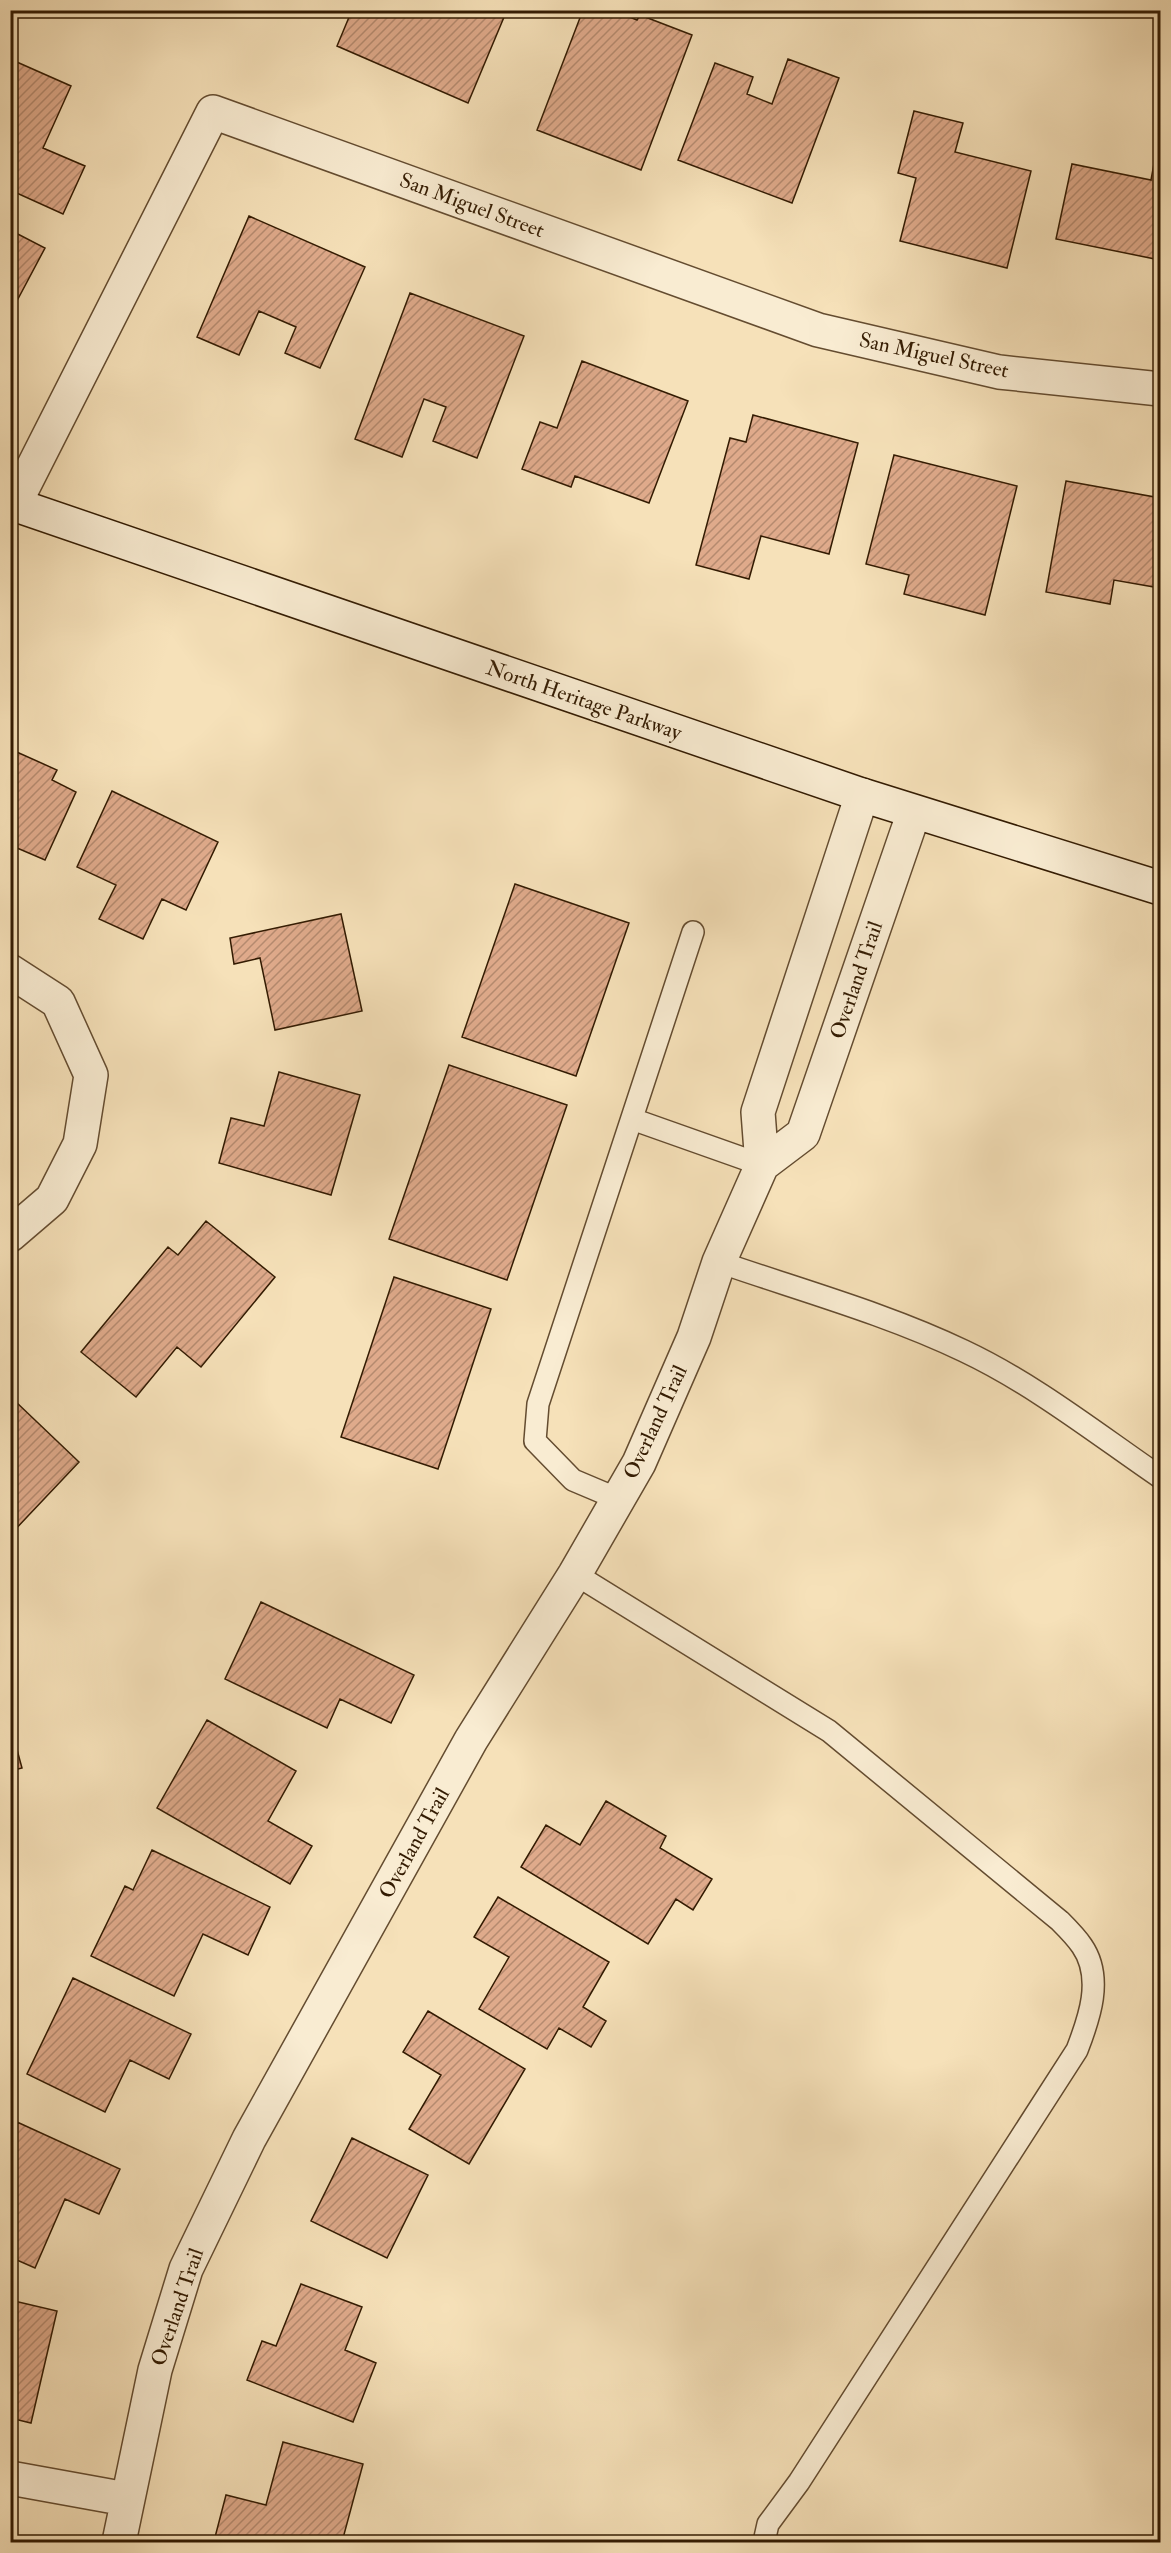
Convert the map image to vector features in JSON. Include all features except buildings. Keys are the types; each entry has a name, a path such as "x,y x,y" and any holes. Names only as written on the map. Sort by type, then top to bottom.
{"street":[{"name":"San Miguel Street","path":"12,504 213,112 818,330 999,372 1161,389"},
{"name":"North Heritage Parkway","path":"12,504 862,795 1161,888"},
{"name":"Overland Trail","path":"119,2542 154,2370 186,2269 249,2139 471,1740 575,1574 639,1462 694,1337 719,1262 762,1165 758,1112 862,795"},
{"name":"Overland Trail","path":"762,1165 803,1134 914,812"},
{"path":"10,971 58,1002 91,1075 80,1144 52,1199 10,1235"},
{"path":"10,2478 126,2499"}],"lane":[{"path":"618,1499 573,1480 535,1441 538,1404 693,932"},
{"path":"632,1119 762,1165"},
{"path":"719,1262 922,1333 965,1351 1009,1376 1161,1477"},
{"path":"575,1574 829,1731 1060,1921 1084,1948 1092,1972 1092,2010 1077,2050 799,2482 768,2524 764,2542"}]}
